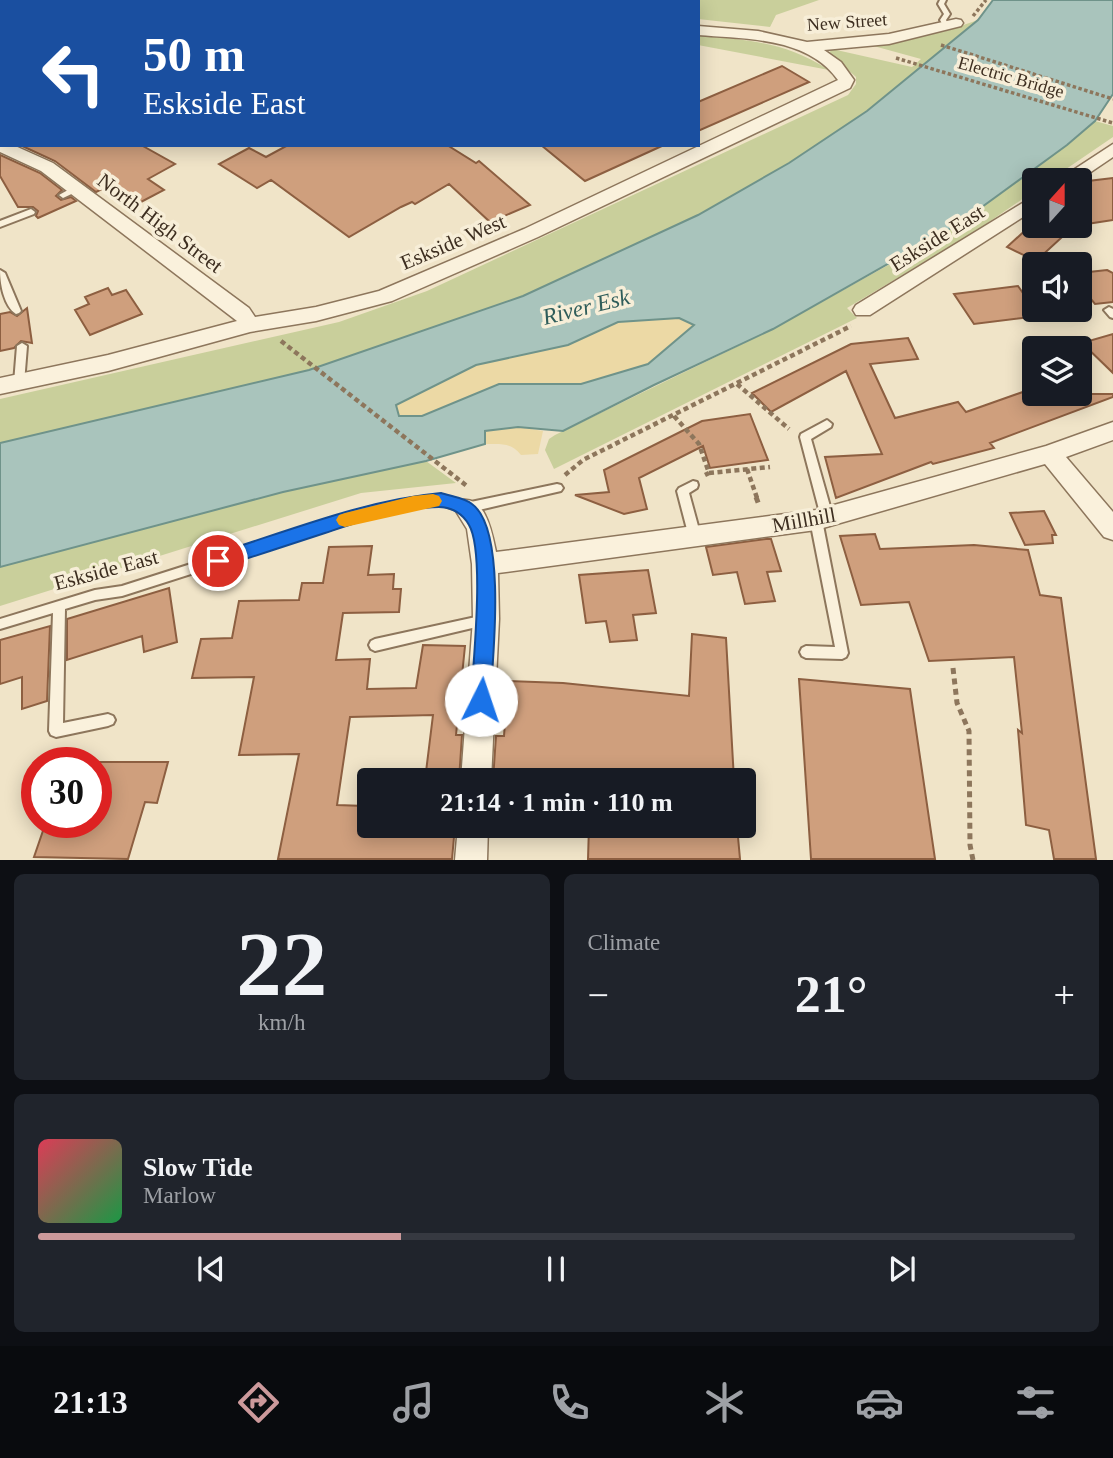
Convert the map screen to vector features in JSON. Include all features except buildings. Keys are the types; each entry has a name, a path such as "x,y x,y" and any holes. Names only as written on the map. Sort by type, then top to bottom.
{"street":[{"name":"New Street","path":"700,30 765,37 806,47 889,39 951,25"},
{"name":"Eskside West","path":"9,385 108,363 250,324 316,314 385,296 531,233 840,90 846,80 843,75 806,47"},
{"name":"North High Street","path":"3,147 28,157 70,192 242,313 250,324"},
{"path":"1085,168 1113,149"},
{"name":"Eskside East","path":"863,310 1022,210"},
{"name":"Millhill","path":"485,564 821,518 1050,454 1113,431"},
{"path":"1050,454 1113,530"},
{"path":"466,508 479,526 485,564 486,619 476,768"},
{"path":"471,859 472,838"}],"lane":[{"path":"943,0 941,4 947,14 943,20 951,25"},
{"path":"0,223 31,212"},
{"path":"0,273 16,311"},
{"path":"9,385 22,346"},
{"path":"806,652 842,653 821,518 805,438 827,424"},
{"path":"693,485 683,491 695,537"},
{"path":"466,508 557,488"},
{"name":"Eskside East","path":"0,624 95,594 122,591 363,514 441,500 466,508"},
{"path":"59,606 56,731 108,720"},
{"path":"375,645 486,619"}],"path":[{"path":"939,45 1113,99"},
{"name":"Electric Bridge","path":"910,61 1113,122"},
{"path":"557,488 568,471 583,460 866,319 863,310"},
{"path":"280,340 442,467"},
{"path":"737,384 779,423 805,438"},
{"path":"674,416 699,444 709,473"},
{"path":"693,485 709,473 770,467"},
{"path":"747,469 766,527"},
{"path":"953,668 957,703 969,731 970,845 973,859"}],"green space":[{"path":"700,0 819,0 776,15 770,27 700,19"},
{"path":"978,20 867,111 789,163 698,215 523,296 309,370 0,443 0,399 339,322 427,291 848,95 856,84 856,77 829,53 832,49 912,67 921,59 870,45 946,31"},
{"path":"700,35 751,41 781,48 797,53 829,70 700,45"},
{"path":"1095,121 1113,126 1113,137 1068,168 1035,168"},
{"path":"1022,178 1022,199 973,233 847,308 857,318 554,469 545,450 549,439 555,435 773,329 960,223"},
{"path":"426,461 456,483 361,493 0,606 0,567 283,492"}],"sand":[{"path":"679,318 694,325 648,364 581,384 499,384 422,416 399,417 396,405 476,365 568,345 618,322"},
{"path":"518,427 543,431 538,454 521,455 509,446 485,444 485,431"}],"water":[{"name":"River Esk","path":"993,0 1113,0 1113,94 1095,121 1035,168 1022,168 1022,178 960,223 773,329 563,431 518,427 485,431 485,444 426,461 283,492 0,567 0,443 309,370 523,296 698,215 789,163 867,111 978,20","holes":["679,318 694,325 648,364 581,384 499,384 422,416 399,416 396,405 476,365 568,345 618,322"]}],"slow traffic":[{"path":"345,520 413,503 433,501"}],"route":[{"path":"218,561 363,514 413,503 441,500 466,508 479,526 485,564 486,619 481,700"}]}
